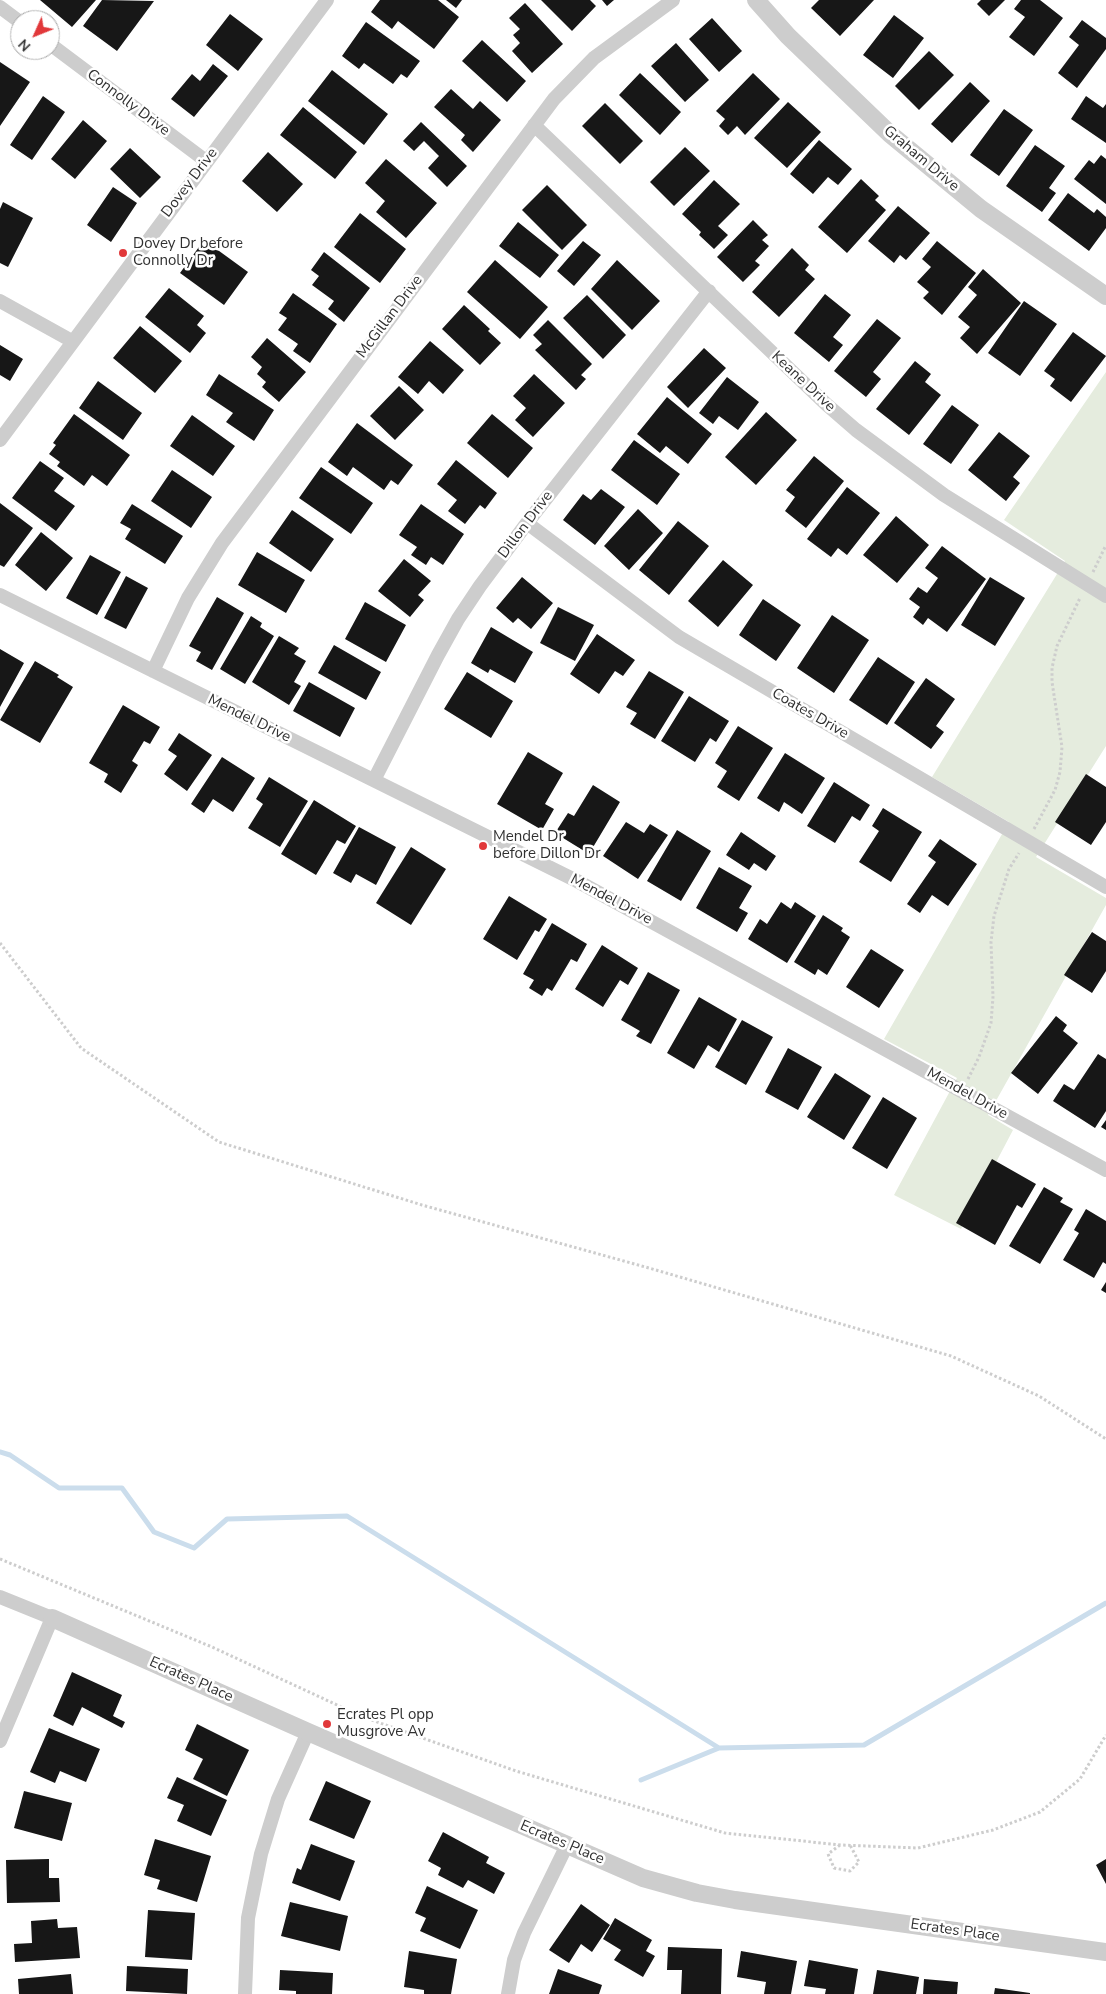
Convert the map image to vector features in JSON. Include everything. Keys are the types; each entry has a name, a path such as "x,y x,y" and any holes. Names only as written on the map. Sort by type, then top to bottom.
{"street":[{"name":"Dovey Drive","path":"0,440 327,0"},
{"name":"McGillan Drive","path":"153,671 188,598 222,543 554,99 594,58 673,0"},
{"name":"Graham Drive","path":"756,0 788,36 890,134 981,209 1106,296"},
{"name":"Connolly Drive","path":"60,52 206,161"},
{"name":"Keane Drive","path":"534,125 826,404 886,454 944,495 1106,596"},
{"name":"Dillon Drive","path":"374,780 417,693 458,619 526,523 709,291"},
{"path":"0,301 72,341"},
{"name":"Coates Drive","path":"526,523 679,637 1106,887"},
{"name":"Mendel Drive","path":"0,595 577,881 1106,1170"},
{"path":"0,1597 52,1618 0,1741"},
{"name":"Ecrates Place","path":"52,1618 643,1878 697,1893 735,1900 1106,1952"},
{"path":"245,1994 248,1918 261,1854 278,1799 308,1732"},
{"path":"508,1994 514,1960 524,1933 567,1845"}],"path":[{"path":"963,1091 979,1057 991,1023 993,997 991,942 994,916 1000,891 1008,869 1028,842 1055,790 1060,772 1062,747 1052,682 1052,668 1057,646 1106,545"},
{"path":"0,943 81,1048 219,1142 422,1205 649,1268 952,1356 1039,1396 1106,1439"},
{"path":"0,1559 212,1647 363,1716 516,1771 725,1833 840,1845 918,1848 993,1830 1040,1812 1080,1779 1106,1735"},
{"path":"840,1845 828,1854 834,1868 850,1871 859,1862 850,1845"}],"shaded area":[{"path":"1106,372 1106,746 1036,857 1106,898 1106,905 988,1115 1013,1130 961,1229 894,1195 957,1078 884,1039 1009,822 932,777 1065,561 1004,520"}],"building":[{"path":"40,0 96,0 72,27 60,17 60,10 52,10"},
{"path":"102,0 154,1 117,51 83,26"},
{"path":"380,0 438,0 459,17 434,49 398,21 392,29 371,12"},
{"path":"446,0 462,0 456,8"},
{"path":"541,0 590,0 596,6 572,31"},
{"path":"602,0 614,0 607,6"},
{"path":"819,0 874,0 840,36 811,8"},
{"path":"981,0 1005,0 989,16 977,4"},
{"path":"1021,0 1040,0 1063,18 1034,56 1009,37 1025,17 1014,9"},
{"path":"525,3 563,44 532,73 512,51 520,43 513,35 520,29 509,18"},
{"path":"230,14 263,39 238,71 206,45"},
{"path":"894,15 924,38 893,78 863,55"},
{"path":"712,18 742,51 719,72 689,39"},
{"path":"1082,20 1106,38 1106,49 1077,88 1058,73 1079,45 1069,37"},
{"path":"366,22 420,61 407,78 401,74 393,84 364,63 359,69 342,56"},
{"path":"482,40 526,81 507,102 462,61"},
{"path":"676,43 709,80 685,102 651,66"},
{"path":"929,51 954,75 919,110 895,86"},
{"path":"0,62 30,82 0,126"},
{"path":"213,64 228,76 194,117 171,99 192,74 200,81"},
{"path":"332,70 388,114 364,145 308,101"},
{"path":"640,73 681,112 660,135 619,95"},
{"path":"753,73 780,99 745,135 737,126 728,135 719,126 725,119 716,111"},
{"path":"970,82 990,101 952,143 931,124"},
{"path":"451,89 473,109 480,101 501,120 473,152 461,140 465,135 434,107"},
{"path":"43,96 65,112 32,160 10,145"},
{"path":"1086,96 1103,108 1106,104 1106,143 1071,119"},
{"path":"788,102 821,132 787,168 754,138"},
{"path":"605,103 643,141 620,164 582,126"},
{"path":"303,107 357,152 335,179 280,135"},
{"path":"1004,109 1033,130 999,176 970,155"},
{"path":"83,120 107,141 75,179 51,159"},
{"path":"421,122 467,166 447,187 428,168 439,156 424,141 414,151 403,141"},
{"path":"819,140 852,169 838,185 828,177 813,194 790,174"},
{"path":"1035,145 1065,166 1049,188 1056,193 1042,212 1006,186"},
{"path":"685,147 710,171 674,206 650,182"},
{"path":"130,148 161,177 140,198 110,169"},
{"path":"268,152 303,184 277,212 242,181"},
{"path":"1101,155 1106,159 1106,204 1074,179 1089,160 1094,164"},
{"path":"386,159 437,203 406,238 376,212 385,201 365,183"},
{"path":"861,179 879,196 875,200 886,210 847,253 818,227"},
{"path":"714,180 740,204 718,226 728,235 714,249 699,235 701,232 682,214"},
{"path":"547,185 587,225 562,250 522,210"},
{"path":"113,187 137,203 111,242 87,225"},
{"path":"1068,193 1094,213 1097,209 1106,217 1106,228 1089,251 1048,220"},
{"path":"3,202 33,218 8,267 0,263 0,209"},
{"path":"898,206 930,233 906,260 900,255 894,263 868,241"},
{"path":"360,213 406,249 380,283 334,247"},
{"path":"753,220 768,235 762,240 769,246 755,261 760,265 743,282 717,257"},
{"path":"518,222 559,255 540,278 499,246"},
{"path":"204,240 248,272 224,305 180,273"},
{"path":"583,241 601,255 574,286 557,271"},
{"path":"937,241 976,273 942,315 923,298 929,292 917,282 931,267 922,259"},
{"path":"792,248 809,265 805,270 815,279 779,317 752,292"},
{"path":"324,252 370,288 344,322 328,309 334,301 312,285 319,276 311,270"},
{"path":"495,260 548,307 520,339 467,292"},
{"path":"617,260 660,301 632,330 591,289"},
{"path":"983,269 1021,303 977,354 960,338 970,327 958,317 977,295 968,287"},
{"path":"169,288 204,316 197,325 206,333 190,353 145,317"},
{"path":"293,293 337,324 310,363 293,351 298,344 278,330 287,318 279,313"},
{"path":"825,294 851,315 833,337 843,345 829,362 794,333"},
{"path":"587,295 626,335 603,359 563,318"},
{"path":"1024,301 1057,324 1020,376 988,353"},
{"path":"464,305 490,329 488,331 501,343 480,365 442,329"},
{"path":"877,319 901,338 873,372 881,379 866,397 834,371"},
{"path":"548,320 592,364 581,375 586,379 576,390 535,350 542,344 533,335"},
{"path":"140,326 182,361 155,393 113,358"},
{"path":"1073,332 1106,356 1071,402 1050,386 1055,379 1044,371"},
{"path":"267,338 306,372 279,402 262,387 266,382 257,374 262,367 251,357"},
{"path":"430,341 464,370 443,394 429,381 418,394 398,377"},
{"path":"0,345 23,359 10,381 0,375"},
{"path":"704,348 726,368 688,408 667,387"},
{"path":"915,361 931,374 925,382 941,395 909,435 876,409"},
{"path":"219,374 274,410 254,441 226,422 233,413 206,395"},
{"path":"534,374 565,403 533,437 515,420 526,408 513,396"},
{"path":"727,377 759,402 738,430 719,416 713,424 699,413"},
{"path":"98,381 142,413 123,440 79,408"},
{"path":"399,386 424,410 395,440 370,416"},
{"path":"667,397 712,434 688,464 666,446 660,453 637,434"},
{"path":"952,405 979,425 951,464 923,444"},
{"path":"766,412 797,440 756,485 725,457"},
{"path":"74,414 130,455 107,486 92,475 84,486 57,466 60,462 49,454 56,445 53,443"},
{"path":"492,414 533,448 508,478 467,443"},
{"path":"192,415 235,446 213,476 170,446"},
{"path":"357,423 413,465 398,485 391,480 384,490 353,467 347,476 328,462"},
{"path":"999,432 1030,456 1013,477 1020,483 1006,501 968,470"},
{"path":"634,440 680,474 657,505 611,470"},
{"path":"814,456 844,481 806,528 785,511 795,497 786,490"},
{"path":"456,460 497,493 485,509 480,505 465,524 448,511 457,500 437,484"},
{"path":"40,461 64,478 54,491 75,506 56,531 12,498"},
{"path":"321,467 373,503 351,534 299,498"},
{"path":"172,470 212,497 191,528 151,501"},
{"path":"847,487 880,513 847,555 838,548 831,557 807,539"},
{"path":"601,489 625,507 595,545 563,520 583,494 591,500"},
{"path":"0,503 33,528 4,567 0,565"},
{"path":"132,504 183,536 165,564 125,539 131,529 120,523"},
{"path":"421,504 464,534 443,565 431,557 426,565 411,555 417,547 399,535"},
{"path":"638,509 663,533 629,570 604,546"},
{"path":"292,510 334,539 311,572 269,543"},
{"path":"896,516 929,545 897,583 863,555"},
{"path":"678,521 709,546 669,595 639,570"},
{"path":"41,532 73,558 46,591 15,565"},
{"path":"942,546 986,579 947,632 928,618 923,625 913,617 920,607 909,599 918,587 927,593 938,578 925,568"},
{"path":"257,552 305,580 286,613 238,585"},
{"path":"90,555 121,572 97,615 66,598"},
{"path":"404,559 431,581 418,595 424,600 410,617 378,591"},
{"path":"723,560 753,585 718,627 688,601"},
{"path":"126,576 148,588 126,629 104,618"},
{"path":"522,577 553,603 531,629 518,618 513,623 496,608"},
{"path":"990,577 1025,598 995,646 961,625"},
{"path":"217,597 244,613 212,670 196,661 201,652 189,646"},
{"path":"763,599 801,625 776,661 739,635"},
{"path":"365,602 406,625 386,662 345,639"},
{"path":"558,607 594,625 575,661 540,643"},
{"path":"832,615 869,640 834,693 797,668"},
{"path":"251,616 262,623 260,627 274,636 245,684 220,669"},
{"path":"491,627 533,652 515,683 490,669 488,673 471,663"},
{"path":"597,634 635,660 623,676 615,671 599,694 570,674"},
{"path":"279,636 299,648 294,654 306,661 294,682 301,686 289,705 252,682"},
{"path":"334,645 381,672 366,700 318,673"},
{"path":"0,649 24,663 0,707"},
{"path":"878,657 915,682 887,725 849,700"},
{"path":"35,661 59,675 57,677 73,687 40,743 0,720"},
{"path":"649,671 684,692 655,739 630,724 637,713 626,707"},
{"path":"467,672 513,701 491,738 444,709"},
{"path":"926,678 955,699 936,726 944,732 931,749 894,723"},
{"path":"309,682 355,708 340,737 293,711"},
{"path":"689,696 729,721 716,742 710,738 695,762 661,741"},
{"path":"123,705 160,727 150,744 144,741 132,761 138,765 121,793 104,782 108,774 89,763"},
{"path":"738,726 773,748 739,801 717,787 727,771 715,763"},
{"path":"179,733 212,755 187,791 164,774 177,756 168,750"},
{"path":"528,752 563,773 545,804 554,809 542,830 497,804"},
{"path":"785,753 825,778 802,814 784,802 779,812 757,798"},
{"path":"222,757 255,778 233,812 213,799 204,813 191,804"},
{"path":"1086,774 1106,787 1106,822 1091,845 1055,822"},
{"path":"269,777 308,801 280,847 248,828 263,804 256,799"},
{"path":"834,782 870,805 860,821 852,816 835,843 807,826"},
{"path":"593,785 620,802 589,854 555,833 568,813 574,816"},
{"path":"314,800 356,826 345,844 337,840 316,875 281,854"},
{"path":"883,808 922,832 891,882 859,862 879,831 872,826"},
{"path":"626,822 644,833 650,824 668,835 638,879 603,856"},
{"path":"359,827 396,847 376,885 356,874 351,883 333,873"},
{"path":"677,830 711,851 681,901 647,881"},
{"path":"741,832 776,856 766,871 754,863 749,870 726,855"},
{"path":"940,839 977,864 948,906 932,895 920,913 907,904 936,862 928,856"},
{"path":"411,847 446,869 411,925 376,903"},
{"path":"719,867 752,886 739,908 748,913 737,932 696,908"},
{"path":"509,896 547,919 539,932 535,930 517,960 483,939"},
{"path":"781,902 791,909 795,902 816,916 787,963 748,939 760,919 767,924"},
{"path":"823,915 843,928 841,931 850,937 827,975 818,969 815,975 794,962"},
{"path":"552,923 587,944 577,962 571,959 552,991 547,988 542,996 529,988 534,980 523,974"},
{"path":"1092,932 1106,941 1106,971 1092,993 1064,975"},
{"path":"602,945 638,968 628,985 620,980 603,1007 575,989"},
{"path":"871,949 904,970 879,1008 846,987"},
{"path":"648,972 680,990 651,1044 636,1036 640,1031 621,1020"},
{"path":"699,997 737,1019 719,1052 708,1045 694,1069 667,1053"},
{"path":"1056,1016 1067,1025 1063,1031 1078,1043 1038,1094 1011,1073"},
{"path":"742,1020 773,1037 746,1085 715,1067"},
{"path":"788,1048 822,1067 798,1110 765,1092"},
{"path":"1098,1054 1106,1059 1106,1111 1095,1128 1053,1101 1064,1084 1074,1090"},
{"path":"835,1073 871,1096 844,1140 807,1117"},
{"path":"883,1097 917,1118 887,1169 852,1148"},
{"path":"1106,1120 1106,1130 1101,1127"},
{"path":"992,1159 1036,1184 1022,1208 1017,1205 995,1245 956,1223"},
{"path":"1044,1187 1063,1198 1060,1202 1073,1209 1040,1264 1009,1246"},
{"path":"1086,1209 1106,1221 1106,1264 1103,1262 1094,1278 1063,1260 1079,1233 1074,1230"},
{"path":"1106,1282 1106,1293 1101,1290"},
{"path":"72,1672 122,1695 113,1716 125,1722 122,1728 82,1707 73,1726 53,1716"},
{"path":"197,1724 249,1750 227,1796 193,1779 203,1759 185,1750"},
{"path":"49,1728 100,1749 86,1782 60,1771 55,1783 30,1772"},
{"path":"177,1777 227,1800 211,1836 177,1821 184,1805 167,1798"},
{"path":"326,1781 371,1801 354,1839 309,1820"},
{"path":"24,1791 72,1803 62,1841 14,1828"},
{"path":"443,1832 489,1857 486,1863 505,1873 494,1894 468,1880 463,1888 438,1875 441,1868 428,1861"},
{"path":"155,1839 211,1856 197,1902 157,1889 160,1880 144,1875"},
{"path":"311,1844 355,1861 340,1901 292,1883 297,1868 301,1870"},
{"path":"49,1859 49,1878 59,1878 60,1902 7,1903 6,1860"},
{"path":"1106,1859 1106,1884 1096,1865"},
{"path":"427,1886 478,1910 460,1949 420,1931 426,1918 415,1913"},
{"path":"290,1902 348,1916 340,1951 281,1936"},
{"path":"581,1904 610,1925 592,1952 581,1944 569,1963 549,1950"},
{"path":"148,1910 195,1913 192,1960 145,1957"},
{"path":"615,1918 652,1940 646,1951 655,1956 643,1977 614,1960 621,1950 603,1939"},
{"path":"57,1919 58,1928 77,1927 80,1958 15,1962 14,1944 32,1943 31,1921"},
{"path":"668,1947 722,1949 721,1994 681,1994 682,1970 667,1970"},
{"path":"409,1951 457,1959 451,1994 424,1994 424,1990 404,1987"},
{"path":"741,1951 797,1961 791,1994 764,1994 766,1982 737,1977"},
{"path":"809,1960 858,1969 854,1994 825,1994 826,1989 804,1986"},
{"path":"127,1966 188,1969 187,1994 126,1991"},
{"path":"558,1969 602,1985 599,1994 549,1994"},
{"path":"280,1970 333,1973 332,1994 296,1994 296,1991 279,1990"},
{"path":"877,1970 919,1977 916,1994 873,1994"},
{"path":"71,1974 73,1994 19,1994 18,1979"},
{"path":"924,1979 958,1982 957,1994 923,1994"},
{"path":"995,1988 1030,1993 1030,1994 994,1994"}],"waterway":[{"path":"0,1452 10,1455 59,1488 122,1488 154,1532 194,1548 227,1519 347,1516 719,1748 864,1745 1106,1603"},
{"path":"641,1780 719,1748"}],"place":[{"name":"Dovey Dr before Connolly Dr","path":"123,253"},
{"name":"Mendel Dr before Dillon Dr","path":"483,846"},
{"name":"Ecrates Pl opp Musgrove Av","path":"327,1724"}]}
